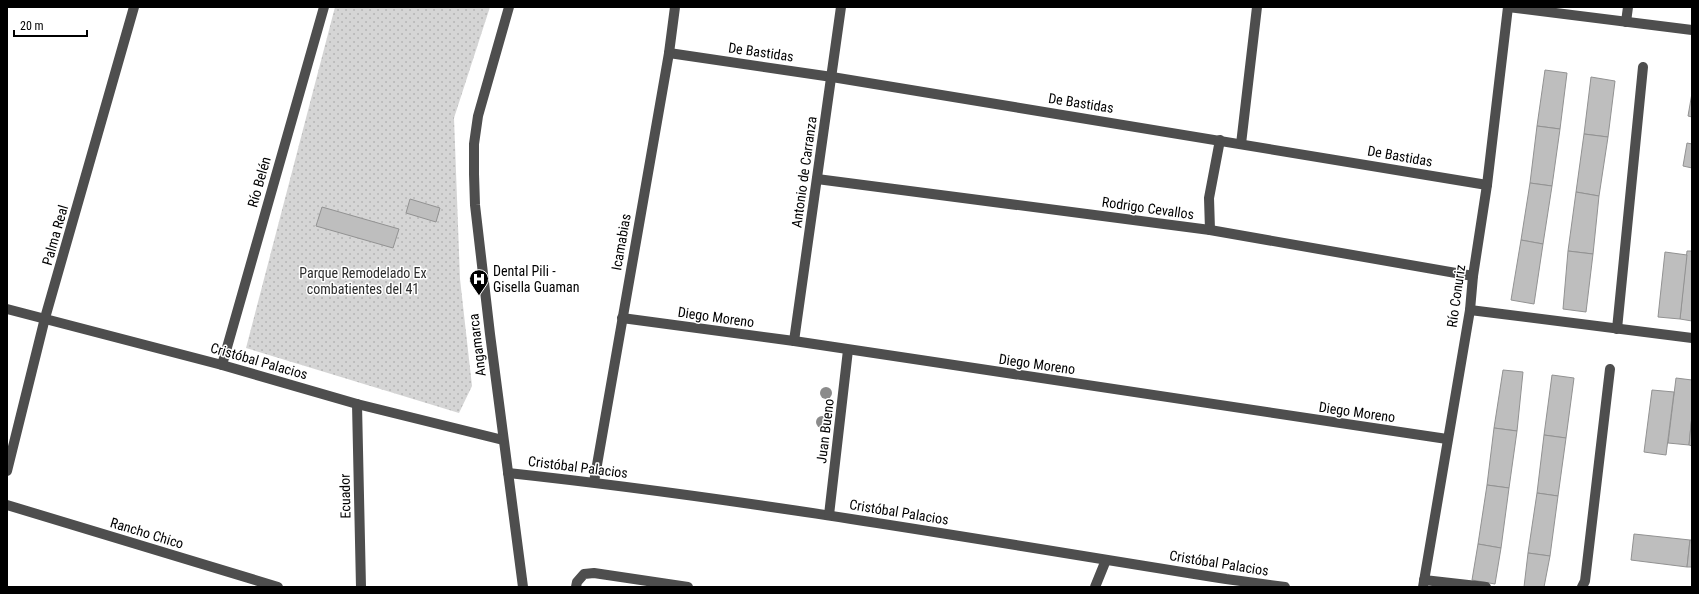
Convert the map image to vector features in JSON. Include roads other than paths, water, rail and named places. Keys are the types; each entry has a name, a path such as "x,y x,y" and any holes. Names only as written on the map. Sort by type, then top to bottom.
{"street":[{"name":"Palma Real","path":"7,471 45,318 134,7"},
{"name":"Río Belén","path":"222,365 324,7"},
{"name":"Angamarca","path":"509,7 478,116 474,144 475,205 503,440 523,587"},
{"name":"Icamabias","path":"594,482 669,53 675,7"},
{"name":"Antonio de Carranza","path":"794,341 841,7"},
{"path":"1241,144 1257,7"},
{"path":"1508,7 1692,30"},
{"name":"Río Conuriz","path":"1424,584 1447,439 1470,310 1473,276 1487,185 1508,7"},
{"path":"1626,22 1628,7"},
{"name":"De Bastidas","path":"669,53 832,77 1487,185"},
{"path":"1617,329 1643,67"},
{"path":"1210,230 1209,198 1220,140"},
{"name":"Rodrigo Cevallos","path":"817,179 1210,230 1473,276"},
{"name":"Cristóbal Palacios","path":"7,308 222,365 357,404 503,440"},
{"path":"1470,310 1692,338"},
{"name":"Diego Moreno","path":"622,318 794,341 1447,439"},
{"name":"Juan Bueno","path":"829,514 848,350"},
{"path":"1582,587 1585,581 1610,369"},
{"name":"Ecuador","path":"357,404 361,587"},
{"name":"Cristóbal Palacios","path":"508,473 594,482 829,514 1106,560 1226,583 1285,587"},
{"name":"Rancho Chico","path":"7,505 278,587"},
{"path":"1095,587 1106,560"},
{"path":"576,587 577,582 584,574 594,572 688,587"},
{"path":"1424,584 1486,587"}],"place":[{"name":"Dental Pili - Gisella Guaman","path":"479,296"}],"park label":[{"name":"Parque Remodelado Ex combatientes del 41","path":"363,282"}]}
